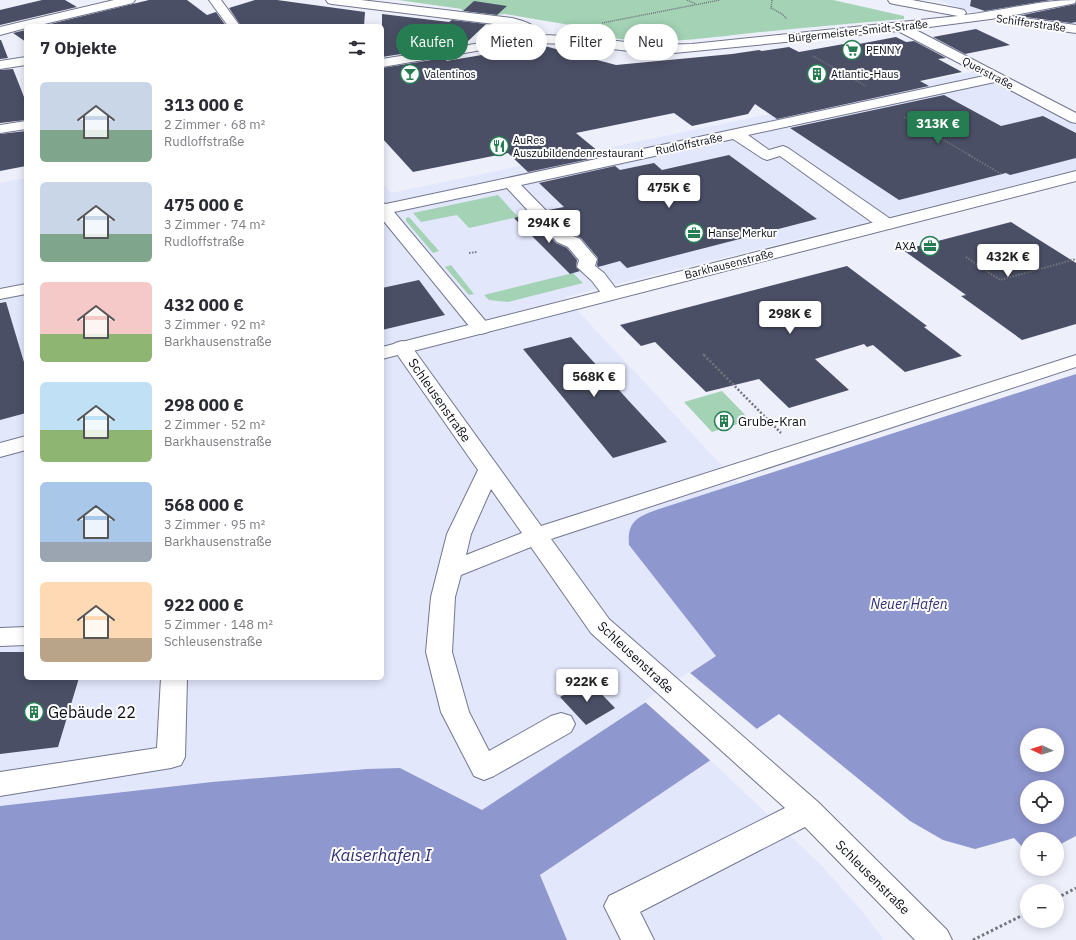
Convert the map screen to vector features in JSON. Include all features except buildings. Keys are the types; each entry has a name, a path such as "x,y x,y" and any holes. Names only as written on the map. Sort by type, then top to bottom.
{"street":[{"path":"29,24 129,0"},
{"path":"215,0 233,24"},
{"path":"332,0 512,22 518,24"},
{"name":"Schifferstraße","path":"894,0 932,8 1076,30"},
{"name":"Bürgermeister-Smidt-Straße","path":"547,38 579,40 660,50 901,27 986,16 1071,0"},
{"path":"0,31 24,25"},
{"name":"Querstraße","path":"901,27 1076,119"},
{"name":"Bürgermeister-Smidt-Straße","path":"384,63 476,47"},
{"path":"0,65 24,61"},
{"name":"Rudloffstraße","path":"384,209 997,77"},
{"path":"0,129 24,125"},
{"path":"736,134 767,154 783,151 886,224"},
{"name":"Barkhausenstraße","path":"384,352 1076,176"},
{"path":"510,182 563,238 574,243 588,259 586,267 598,277 611,294"},
{"path":"384,210 481,328"},
{"path":"0,294 24,289"},
{"name":"Schleusenstraße","path":"402,347 600,626 808,811 936,940"},
{"path":"450,570 536,536 1076,361"},
{"path":"0,450 24,444"},
{"path":"489,470 459,534 443,597 438,652 455,712 484,768 561,724"},
{"path":"0,637 24,636"},
{"path":"0,784 171,757 174,680"},
{"path":"638,940 620,906 808,811"}],"path":[{"path":"687,0 696,5"},
{"path":"597,24 720,0"},
{"path":"783,38 1026,188"},
{"path":"469,253 477,252"},
{"path":"966,257 1000,280 1076,258"},
{"path":"703,354 780,433"},
{"path":"1064,894 1076,888"},
{"path":"973,940 1020,916"}],"shaded area":[{"path":"940,0 1076,0 1076,26 1071,27 969,12"},
{"path":"986,69 1076,117 1076,170 565,297 739,484 644,514 629,545 716,656 482,810 400,768 367,769 212,782 0,806 0,183 24,178 24,680 384,680 384,185 391,193"},
{"path":"710,760 822,866 862,911 884,940 567,940 540,875"}],"green space":[{"path":"398,0 833,0 904,16 904,19 678,41 678,24 624,24 624,40 616,38 616,24 564,24 505,14 497,15 461,10 462,9"},
{"path":"498,195 518,217 469,228 457,215 421,222 413,213"},
{"path":"409,217 439,251 433,253 406,221 406,218"},
{"path":"451,265 474,294 469,295 445,267"},
{"path":"573,273 583,283 508,302 489,300 484,295"},
{"path":"722,391 750,420 712,432 684,402"}],"water":[{"path":"1076,374 1076,836 1064,842 1064,832 1020,832 1020,844 1014,838 975,849 943,840 910,821 779,714 540,875 567,940 0,940 0,806 212,782 367,769 400,768 482,810 716,656 629,545 629,537 632,526 643,515"}],"pier":[{"path":"689,672 758,730 712,762 644,701"}],"place":[{"name":"PENNY","path":"852,50"},
{"name":"Valentinos","path":"410,74"},
{"name":"Atlantic-Haus","path":"817,74"},
{"name":"AuRes Auszubildendenrestaurant","path":"499,146"},
{"name":"Hanse Merkur","path":"694,233"},
{"name":"AXA","path":"930,246"},
{"name":"Grube-Kran","path":"724,421"},
{"name":"Gebäude 22","path":"34,712"}],"water label":[{"name":"Neuer Hafen","path":"909,604"},
{"name":"Kaiserhafen I","path":"381,855"}]}
